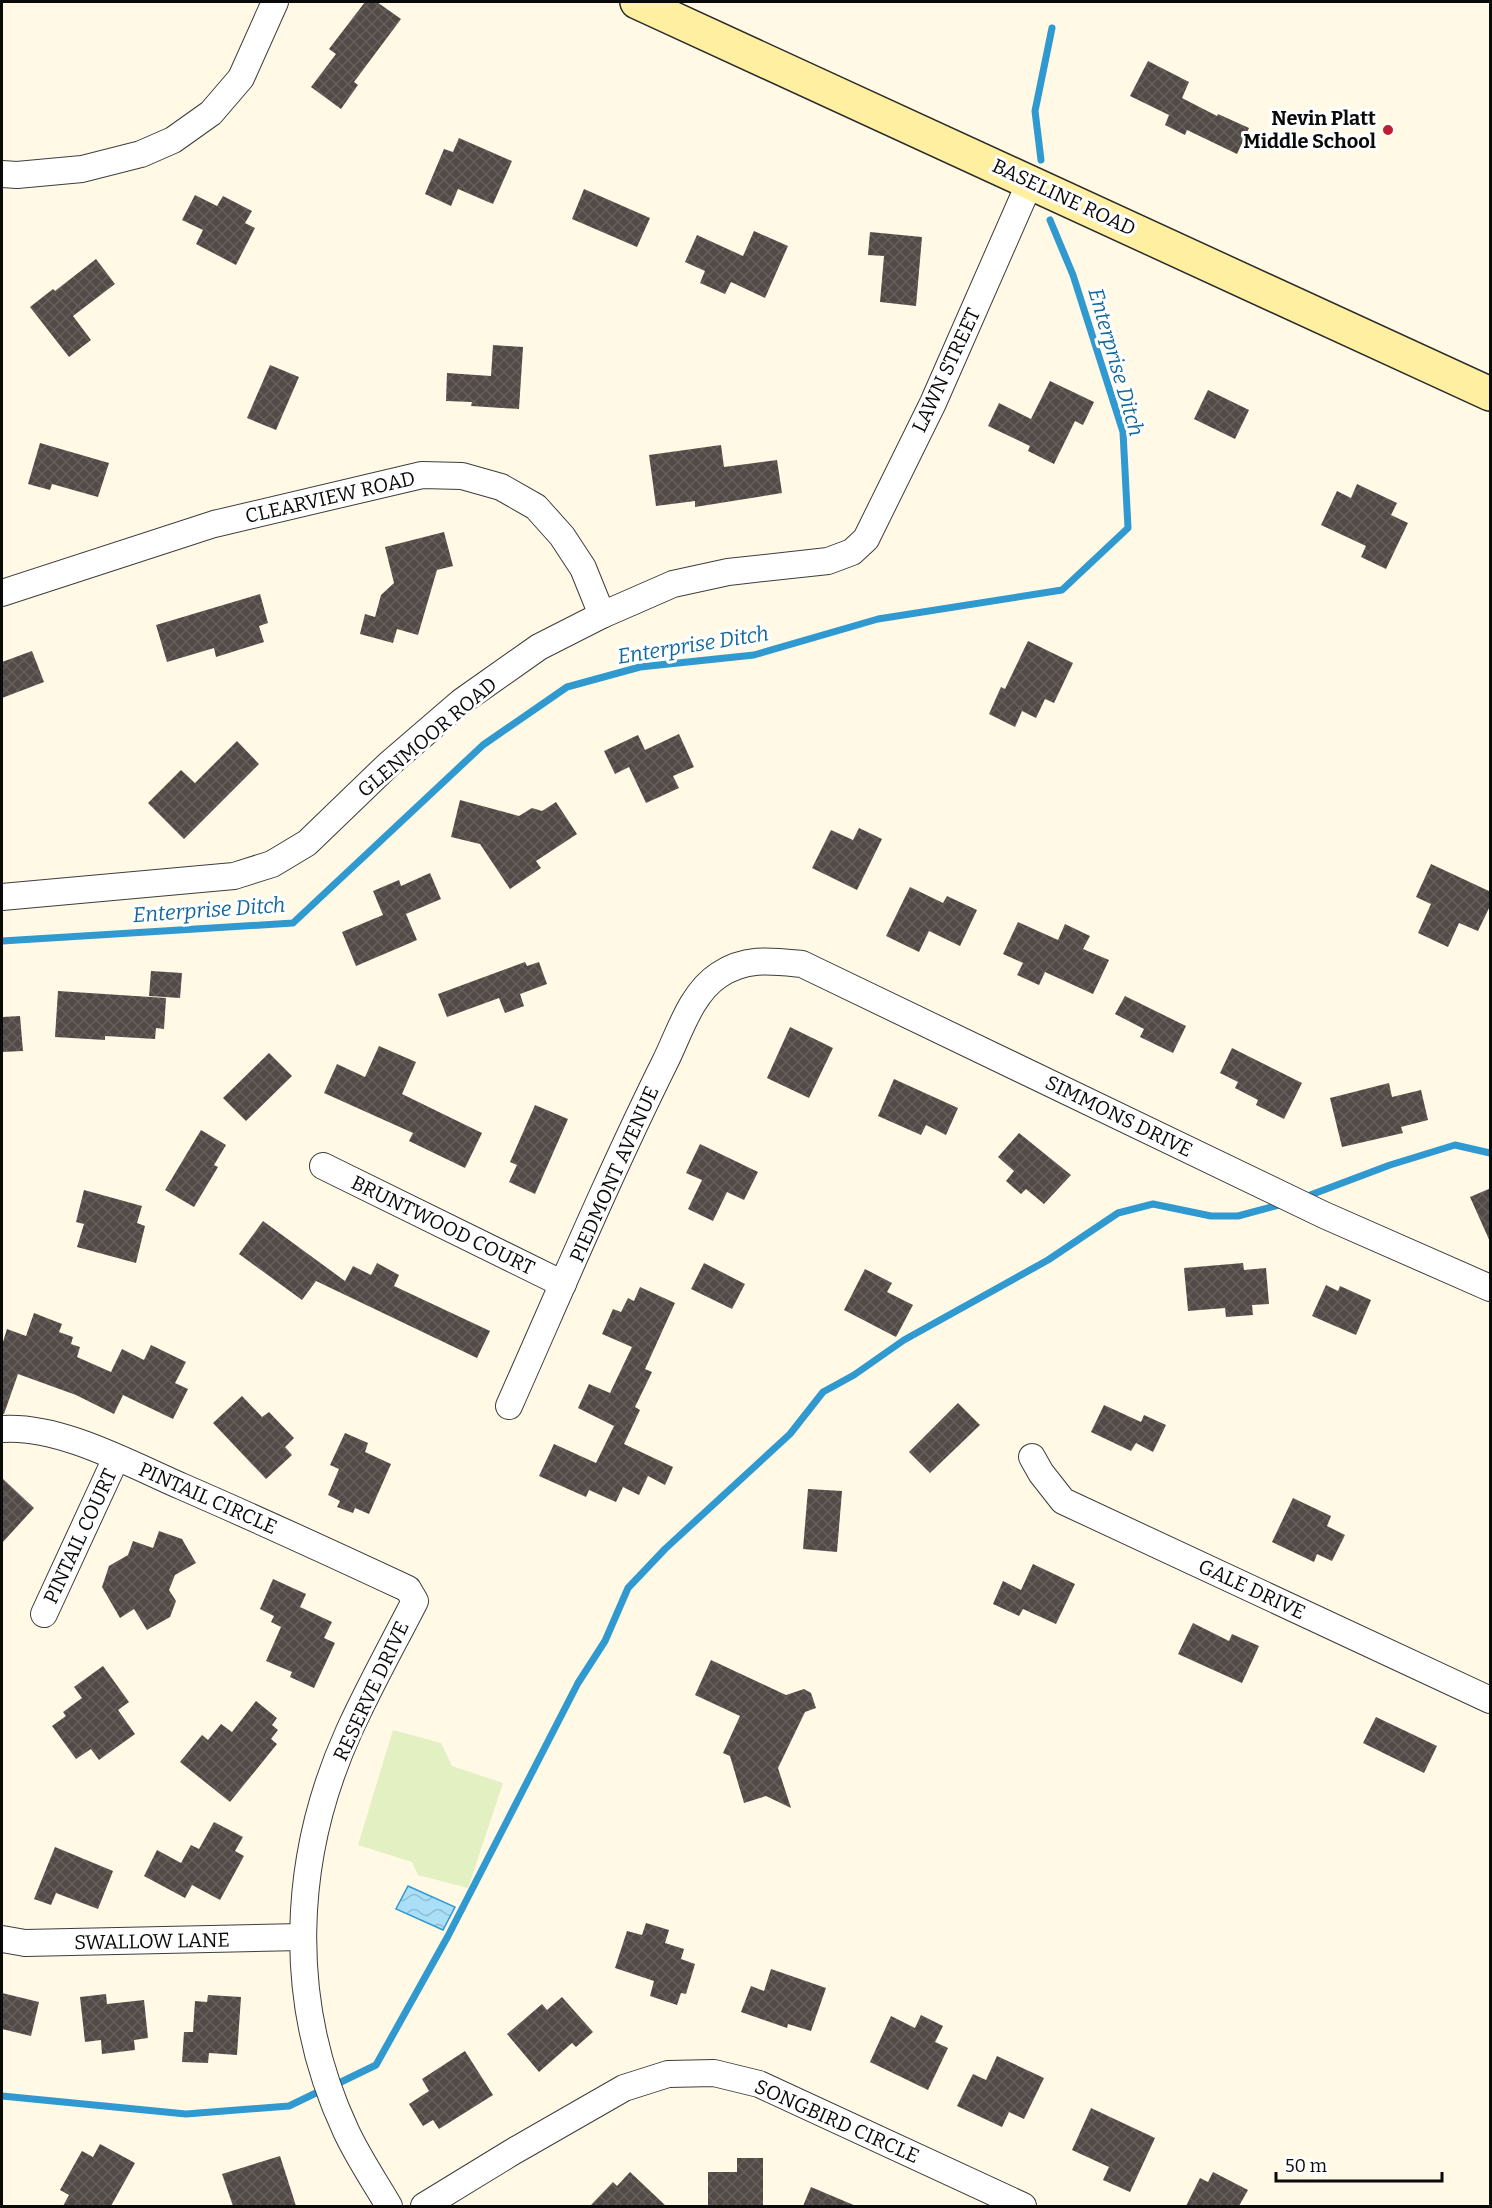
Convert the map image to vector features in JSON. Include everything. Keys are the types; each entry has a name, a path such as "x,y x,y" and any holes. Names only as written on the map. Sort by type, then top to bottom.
{"street":[{"path":"2,174 17,176 82,170 141,154 173,140 211,113 242,78 275,2"},
{"name":"BASELINE ROAD","path":"637,2 1491,394"},
{"name":"LAWN STREET","path":"852,552 866,539 933,403 1030,182"},
{"name":"CLEARVIEW ROAD","path":"2,593 214,524 422,475 462,476 501,487 536,507 562,536 583,568 602,615"},
{"name":"GLENMOOR ROAD","path":"2,897 234,876 272,864 307,843 389,764 461,702 539,647 602,615 673,584 728,572 828,561 852,552"},
{"name":"SIMMONS DRIVE","path":"744,962 763,960 802,964 1314,1210 1491,1288"},
{"name":"PIEDMONT AVENUE","path":"509,1406 644,1105 698,996 718,975 744,962"},
{"name":"BRUNTWOOD COURT","path":"323,1166 563,1284"},
{"name":"PINTAIL CIRCLE","path":"2,1430 14,1428 59,1435 116,1458 408,1589"},
{"name":"GALE DRIVE","path":"1032,1457 1041,1473 1064,1501 1491,1700"},
{"name":"PINTAIL COURT","path":"44,1614 116,1458"},
{"name":"RESERVE DRIVE","path":"389,2206 346,2131 320,2062 312,2032 302,1937 305,1881 320,1808 348,1731 415,1601 408,1589"},
{"name":"SWALLOW LANE","path":"2,1939 25,1944 302,1937"},
{"name":"SONGBIRD CIRCLE","path":"424,2206 513,2151 624,2088 668,2074 714,2073 759,2084 1023,2206"}],"green space":[{"path":"393,1730 441,1743 452,1766 503,1783 468,1888 418,1875 412,1862 358,1845"}],"water":[{"path":"408,1886 455,1907 443,1930 396,1909"}],"building":[{"path":"365,2 377,2 401,19 354,82 358,85 341,109 311,87 336,54 329,49"},
{"path":"1148,61 1189,82 1182,98 1217,116 1218,114 1249,128 1237,154 1187,130 1185,135 1165,125 1169,115 1130,96"},
{"path":"459,138 512,161 493,204 458,189 451,206 425,194 444,149 453,152"},
{"path":"584,189 650,218 637,247 572,219"},
{"path":"195,195 217,206 223,196 252,211 245,223 255,228 236,265 196,244 203,230 182,220"},
{"path":"754,231 788,246 765,298 731,282 725,294 700,283 705,271 685,262 697,235 743,256"},
{"path":"870,232 922,237 916,306 880,302 884,256 868,255"},
{"path":"96,259 115,284 73,316 91,340 69,357 30,307"},
{"path":"493,345 523,347 519,409 471,406 472,402 446,401 447,373 491,376"},
{"path":"270,365 299,377 276,430 247,418"},
{"path":"1050,381 1094,402 1083,425 1075,421 1054,464 1028,451 1030,446 988,426 999,403 1031,419"},
{"path":"1208,390 1249,410 1235,439 1194,419"},
{"path":"40,443 109,463 98,497 52,484 50,490 28,484"},
{"path":"721,445 724,467 777,460 782,493 695,507 695,501 656,506 649,455"},
{"path":"1357,484 1397,503 1391,515 1408,523 1386,569 1361,557 1366,546 1321,525 1337,491 1351,498"},
{"path":"444,532 453,566 437,570 418,635 397,629 393,643 360,634 365,614 375,617 381,595 394,583 385,547"},
{"path":"260,594 268,623 259,626 264,642 216,657 214,648 167,662 156,625"},
{"path":"1028,641 1073,663 1054,703 1045,699 1036,718 1022,711 1015,727 989,714 1001,687 1005,689"},
{"path":"32,651 44,682 2,698 2,662"},
{"path":"679,734 694,767 673,776 679,788 646,803 629,767 615,774 604,751 638,735 645,750"},
{"path":"237,741 259,764 184,839 148,803 181,770 195,783"},
{"path":"460,800 519,816 532,808 542,811 556,802 577,834 536,861 541,868 510,889 480,844 451,837"},
{"path":"859,828 882,839 857,890 812,868 831,830 853,840"},
{"path":"1431,864 1491,892 1491,904 1478,931 1459,923 1448,947 1418,933 1431,904 1416,897"},
{"path":"430,873 441,899 406,914 417,940 356,966 342,932 383,915 373,891 399,880 401,886"},
{"path":"910,887 943,903 947,896 977,910 960,946 929,931 919,952 886,936"},
{"path":"1018,922 1058,940 1065,924 1090,936 1083,949 1109,960 1093,994 1045,972 1039,985 1017,975 1023,963 1003,954"},
{"path":"525,962 527,966 539,962 547,984 520,994 524,1006 505,1013 499,998 447,1017 438,994"},
{"path":"151,971 182,973 180,998 149,996"},
{"path":"58,991 166,998 164,1029 156,1028 155,1039 105,1036 105,1040 55,1037"},
{"path":"1125,996 1186,1026 1173,1053 1140,1037 1144,1029 1115,1014"},
{"path":"20,1016 23,1051 2,1052 2,1017"},
{"path":"790,1027 833,1048 809,1098 767,1078"},
{"path":"379,1046 416,1062 402,1094 482,1133 465,1168 409,1141 413,1133 324,1093 337,1064 365,1077"},
{"path":"1232,1048 1302,1083 1284,1119 1256,1105 1258,1100 1235,1088 1238,1082 1220,1073"},
{"path":"269,1053 292,1076 246,1121 223,1098"},
{"path":"894,1079 958,1108 946,1135 926,1125 921,1135 878,1116"},
{"path":"1389,1083 1392,1097 1421,1090 1428,1120 1401,1127 1403,1133 1342,1147 1330,1098"},
{"path":"535,1105 568,1119 535,1194 509,1182 517,1165 510,1162"},
{"path":"201,1130 226,1145 214,1165 218,1167 194,1207 165,1190"},
{"path":"1019,1133 1071,1175 1044,1204 1026,1189 1021,1194 1006,1181 1014,1171 998,1157"},
{"path":"700,1144 758,1172 744,1200 727,1192 713,1221 688,1209 702,1180 686,1173"},
{"path":"1491,1188 1491,1244 1470,1197"},
{"path":"84,1190 142,1206 137,1223 145,1226 136,1263 77,1247 84,1224 76,1222"},
{"path":"263,1221 345,1281 353,1266 371,1275 377,1263 399,1275 394,1286 490,1331 477,1358 316,1281 302,1300 239,1254"},
{"path":"704,1263 745,1284 732,1309 691,1289"},
{"path":"1243,1263 1244,1270 1266,1268 1269,1304 1252,1305 1253,1315 1226,1317 1225,1308 1188,1311 1184,1268"},
{"path":"865,1269 892,1283 887,1292 913,1305 896,1337 844,1310"},
{"path":"1326,1285 1338,1291 1340,1286 1371,1300 1356,1335 1312,1316"},
{"path":"640,1287 675,1303 645,1369 652,1372 635,1407 640,1410 624,1444 673,1467 665,1485 648,1476 639,1495 623,1487 616,1502 589,1490 586,1497 539,1476 554,1444 596,1463 614,1426 578,1408 589,1384 610,1393 632,1347 602,1334 613,1309 621,1312 628,1298 634,1301"},
{"path":"34,1313 62,1324 59,1332 73,1337 71,1344 80,1347 77,1357 111,1372 122,1349 144,1360 151,1345 186,1362 175,1383 188,1389 173,1419 123,1395 114,1414 76,1395 18,1374 4,1414 2,1414 2,1345 7,1329 26,1336"},
{"path":"242,1396 262,1417 269,1412 294,1438 285,1447 292,1455 266,1479 213,1423"},
{"path":"958,1403 980,1425 930,1473 909,1452"},
{"path":"1104,1405 1141,1422 1144,1415 1166,1425 1153,1452 1136,1443 1131,1451 1091,1432"},
{"path":"345,1433 368,1443 365,1452 391,1464 369,1514 355,1508 353,1513 337,1507 340,1501 328,1495 339,1469 330,1465"},
{"path":"2,1478 34,1508 2,1543"},
{"path":"808,1489 842,1491 837,1552 803,1549"},
{"path":"1293,1498 1331,1516 1327,1526 1345,1535 1332,1561 1317,1554 1314,1562 1272,1542"},
{"path":"159,1531 182,1539 196,1563 175,1575 169,1590 176,1601 170,1617 147,1630 134,1609 120,1618 102,1587 109,1566 128,1555 133,1541 153,1548"},
{"path":"1033,1564 1075,1584 1056,1624 1023,1609 1019,1616 993,1604 1003,1581 1021,1590"},
{"path":"273,1579 306,1594 300,1607 332,1622 324,1638 335,1643 314,1688 290,1677 292,1672 266,1661 281,1627 271,1622 274,1616 260,1609"},
{"path":"1193,1623 1229,1641 1232,1634 1259,1646 1242,1683 1178,1654"},
{"path":"711,1660 786,1695 804,1689 811,1693 816,1708 805,1712 778,1768 791,1808 766,1796 744,1803 730,1756 723,1753 740,1716 695,1695"},
{"path":"103,1666 129,1702 118,1710 135,1734 99,1760 91,1749 76,1759 52,1726 66,1716 63,1712 82,1698 74,1687"},
{"path":"256,1701 277,1718 272,1725 278,1730 271,1739 277,1744 230,1802 180,1762 202,1735 208,1740 221,1724 232,1732"},
{"path":"1376,1717 1437,1746 1424,1773 1363,1743"},
{"path":"214,1822 243,1837 235,1851 244,1856 220,1900 192,1885 185,1898 144,1876 157,1850 181,1863 191,1845 199,1849"},
{"path":"55,1847 113,1871 98,1909 56,1893 51,1905 34,1899"},
{"path":"646,1923 669,1930 665,1943 684,1949 681,1959 695,1964 686,1994 681,1993 677,2005 650,1996 654,1981 615,1968 627,1931 642,1935"},
{"path":"771,1969 826,1988 811,2031 788,2024 787,2028 741,2012 751,1986 764,1991"},
{"path":"2,1993 39,2002 31,2036 2,2029"},
{"path":"106,1994 107,2004 144,2000 148,2038 134,2040 135,2050 102,2054 101,2040 85,2042 80,1997"},
{"path":"208,1995 241,1997 237,2055 209,2053 208,2063 182,2062 184,2032 193,2032 195,2001 207,2002"},
{"path":"562,1997 593,2032 576,2047 572,2043 539,2072 507,2034 542,2004 547,2010"},
{"path":"921,2015 943,2026 935,2042 948,2048 928,2090 870,2062 891,2016 915,2028"},
{"path":"465,2051 493,2095 439,2129 433,2120 423,2126 409,2104 429,2091 422,2079"},
{"path":"997,2056 1044,2078 1024,2119 1009,2112 1002,2127 957,2106 973,2074 986,2080"},
{"path":"1091,2108 1155,2138 1130,2192 1103,2180 1109,2167 1072,2150"},
{"path":"100,2144 135,2163 111,2206 63,2206 69,2195 60,2190 82,2151 93,2157"},
{"path":"280,2156 296,2206 233,2206 222,2174"},
{"path":"737,2158 763,2158 763,2206 708,2206 708,2172 737,2172"},
{"path":"630,2172 666,2206 590,2206 613,2182 617,2186"},
{"path":"1213,2172 1248,2190 1239,2206 1186,2206 1200,2178 1208,2182"},
{"path":"811,2187 856,2206 803,2206"}],"waterway":[{"name":"Enterprise Ditch","path":"1041,160 1035,111 1052,28"},
{"name":"Enterprise Ditch","path":"2,941 293,923 483,745 567,687 640,667 754,655 878,619 1062,590 1128,528 1123,432 1073,275 1050,220"},
{"path":"1305,1197 1390,1165 1455,1145 1490,1153"},
{"path":"341,2082 376,2065 448,1936 578,1683 605,1641 628,1588 665,1549 790,1434 823,1392 854,1375 904,1340 1048,1260 1118,1213 1153,1204 1211,1216 1238,1216 1283,1204"},
{"path":"2,2096 186,2114 289,2106 318,2092"}],"place":[{"name":"Nevin Platt Middle School","path":"1388,130"}]}
